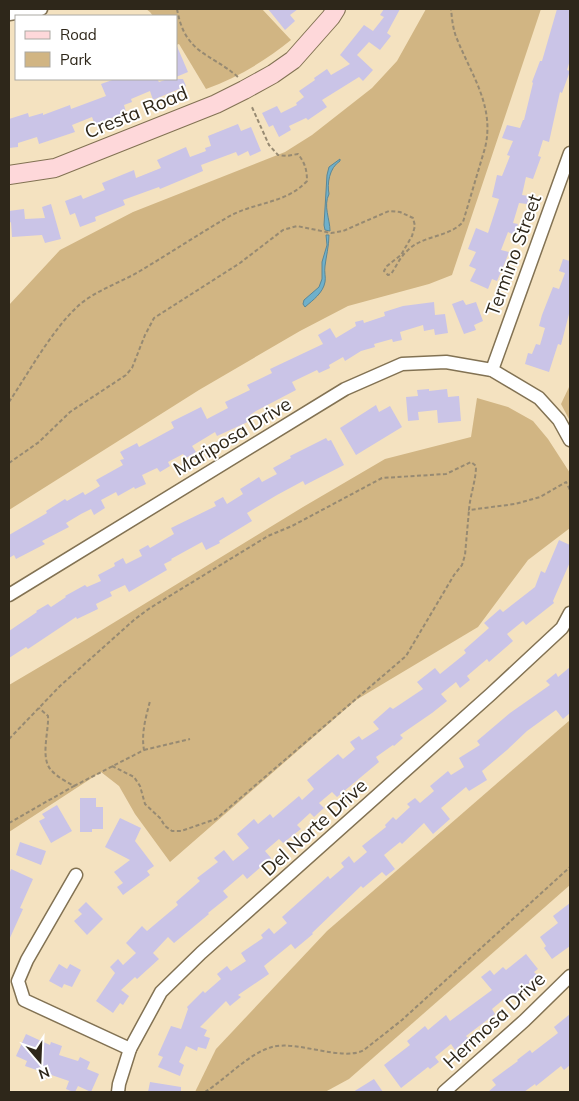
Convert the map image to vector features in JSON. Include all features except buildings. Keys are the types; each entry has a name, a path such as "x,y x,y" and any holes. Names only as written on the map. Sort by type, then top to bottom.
{"street":[{"path":"9,14 41,9"},
{"name":"Cresta Road","path":"9,175 55,168 216,104 244,90 274,74 293,60 336,9"},
{"name":"Termino Street","path":"492,370 570,153"},
{"name":"Mariposa Drive","path":"9,595 345,389 402,364 446,362 492,370"},
{"path":"492,370 539,398 559,420 570,440"},
{"name":"Del Norte Drive","path":"118,1092 130,1049 161,992 201,953 562,628 570,613"},
{"path":"76,875 27,960 18,981 24,1000 130,1049"},
{"name":"Hermosa Drive","path":"444,1092 524,1021 570,976"}],"path":[{"path":"178,9 185,33 191,43 209,58 238,77"},
{"path":"9,464 44,437 70,412 126,375 132,368 154,318 240,263 283,230 297,226 330,233 344,231 389,210 400,212 413,218 415,226 412,236 401,255 384,271 388,275 391,274 407,251 413,246 450,232 464,222 485,148 488,123 482,93 456,38 451,9"},
{"path":"9,402 49,342 67,318 85,300 139,272 229,217 254,206 289,196 298,191 307,181 307,170 304,161 298,154 278,155 269,145 252,105"},
{"path":"9,739 60,686 150,608 268,536 292,526 382,478 446,474 471,462 476,466 476,475 470,495 465,555 462,565 454,575 406,656 216,819 182,831 172,831 145,804 140,786 134,777 112,766"},
{"path":"469,510 515,504 540,497 566,482 570,490"},
{"path":"144,750 142,740 150,701"},
{"path":"39,708 48,716 47,764 52,771 74,786"},
{"path":"9,823 74,786 144,750 190,739"},
{"path":"205,1092 265,1049 274,1046 285,1045 354,1054 364,1050 402,1020 570,867"}],"green space":[{"path":"146,9 262,9 291,40 250,68 229,80 206,89 178,44 178,15 152,15"},
{"path":"426,9 541,9 452,275 429,284 348,306 300,331 199,390 9,510 9,305 60,250 133,212 285,152 312,135 372,88 397,61"},
{"path":"570,385 570,421 561,404"},
{"path":"477,398 508,407 533,421 548,439 570,473 570,528 528,560 478,627 356,700 170,862 135,814 119,786 101,772 9,832 9,685 385,459 471,437"},
{"path":"570,720 570,885 349,1079 325,1092 195,1092 216,1049 327,931"}],"water":[{"path":"340,159 331,172 328,186 327,208 330,231 325,230 324,225 327,175 329,167"},
{"path":"326,235 329,235 329,239 324,286 317,296 305,307 303,304 304,300 319,287 322,279 322,262 327,245"}]}
